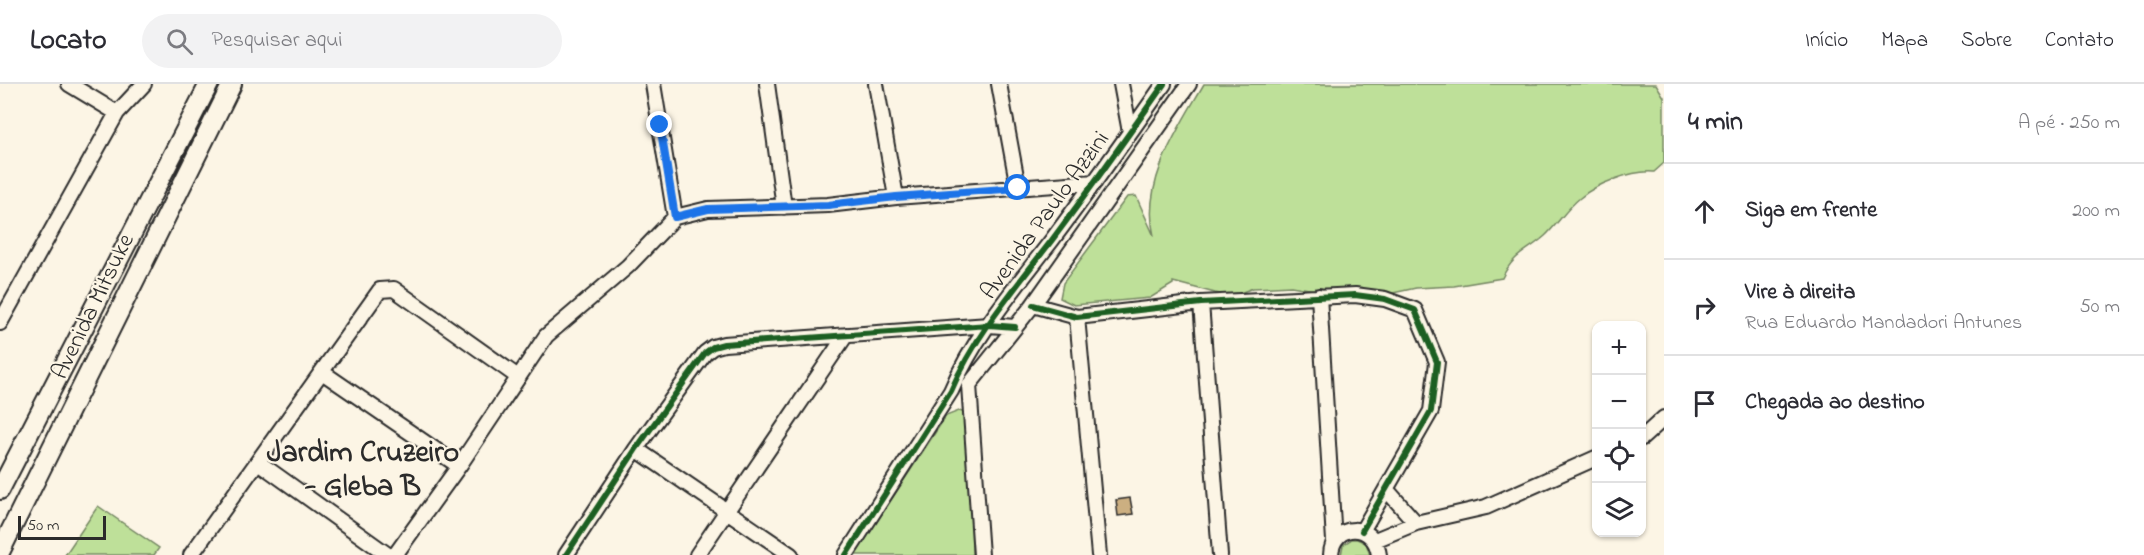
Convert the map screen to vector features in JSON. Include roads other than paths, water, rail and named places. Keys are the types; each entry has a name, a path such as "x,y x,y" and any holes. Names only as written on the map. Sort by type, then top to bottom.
{"main road":[{"name":"Avenida Mitsuke","path":"0,490 209,84"},
{"name":"Avenida Mitsuke","path":"0,552 232,84"}],"street":[{"path":"69,84 117,113"},
{"path":"0,322 117,113 144,84"},
{"path":"653,84 675,217"},
{"path":"767,84 784,207"},
{"path":"876,84 896,197"},
{"path":"999,84 1018,188"},
{"path":"1121,84 1130,132"},
{"name":"Avenida Paulo Azzini","path":"846,555 951,391 958,375 989,325 1164,84"},
{"name":"Avenida Paulo Azzini","path":"969,385 1033,304 1189,84"},
{"path":"395,555 459,466 546,336 628,267 675,217 708,209 828,205 896,197 1095,182"},
{"path":"1012,292 1018,288 1027,289 1033,295 1033,304 1077,317 1201,303 1319,296 1385,299 1415,310 1437,362 1431,411 1362,531"},
{"path":"191,555 380,291 394,289 518,377"},
{"path":"1319,296 1333,548"},
{"path":"1201,303 1220,555"},
{"path":"1077,317 1099,555"},
{"path":"566,555 636,449 705,353 713,347 724,344 989,325 1015,327"},
{"path":"697,555 846,335"},
{"path":"322,372 459,466"},
{"path":"958,375 969,385 981,555"},
{"path":"951,391 969,385"},
{"path":"1646,435 1664,418"},
{"path":"636,449 790,555"},
{"path":"1377,547 1416,523 1486,507 1592,460"},
{"path":"258,462 388,555"},
{"path":"1386,489 1416,523"},
{"path":"1333,548 1340,535 1347,531 1362,531 1377,547 1392,555"}],"district":[{"name":"Jardim Cruzeiro - Gleba B","path":"363,471"}]}
